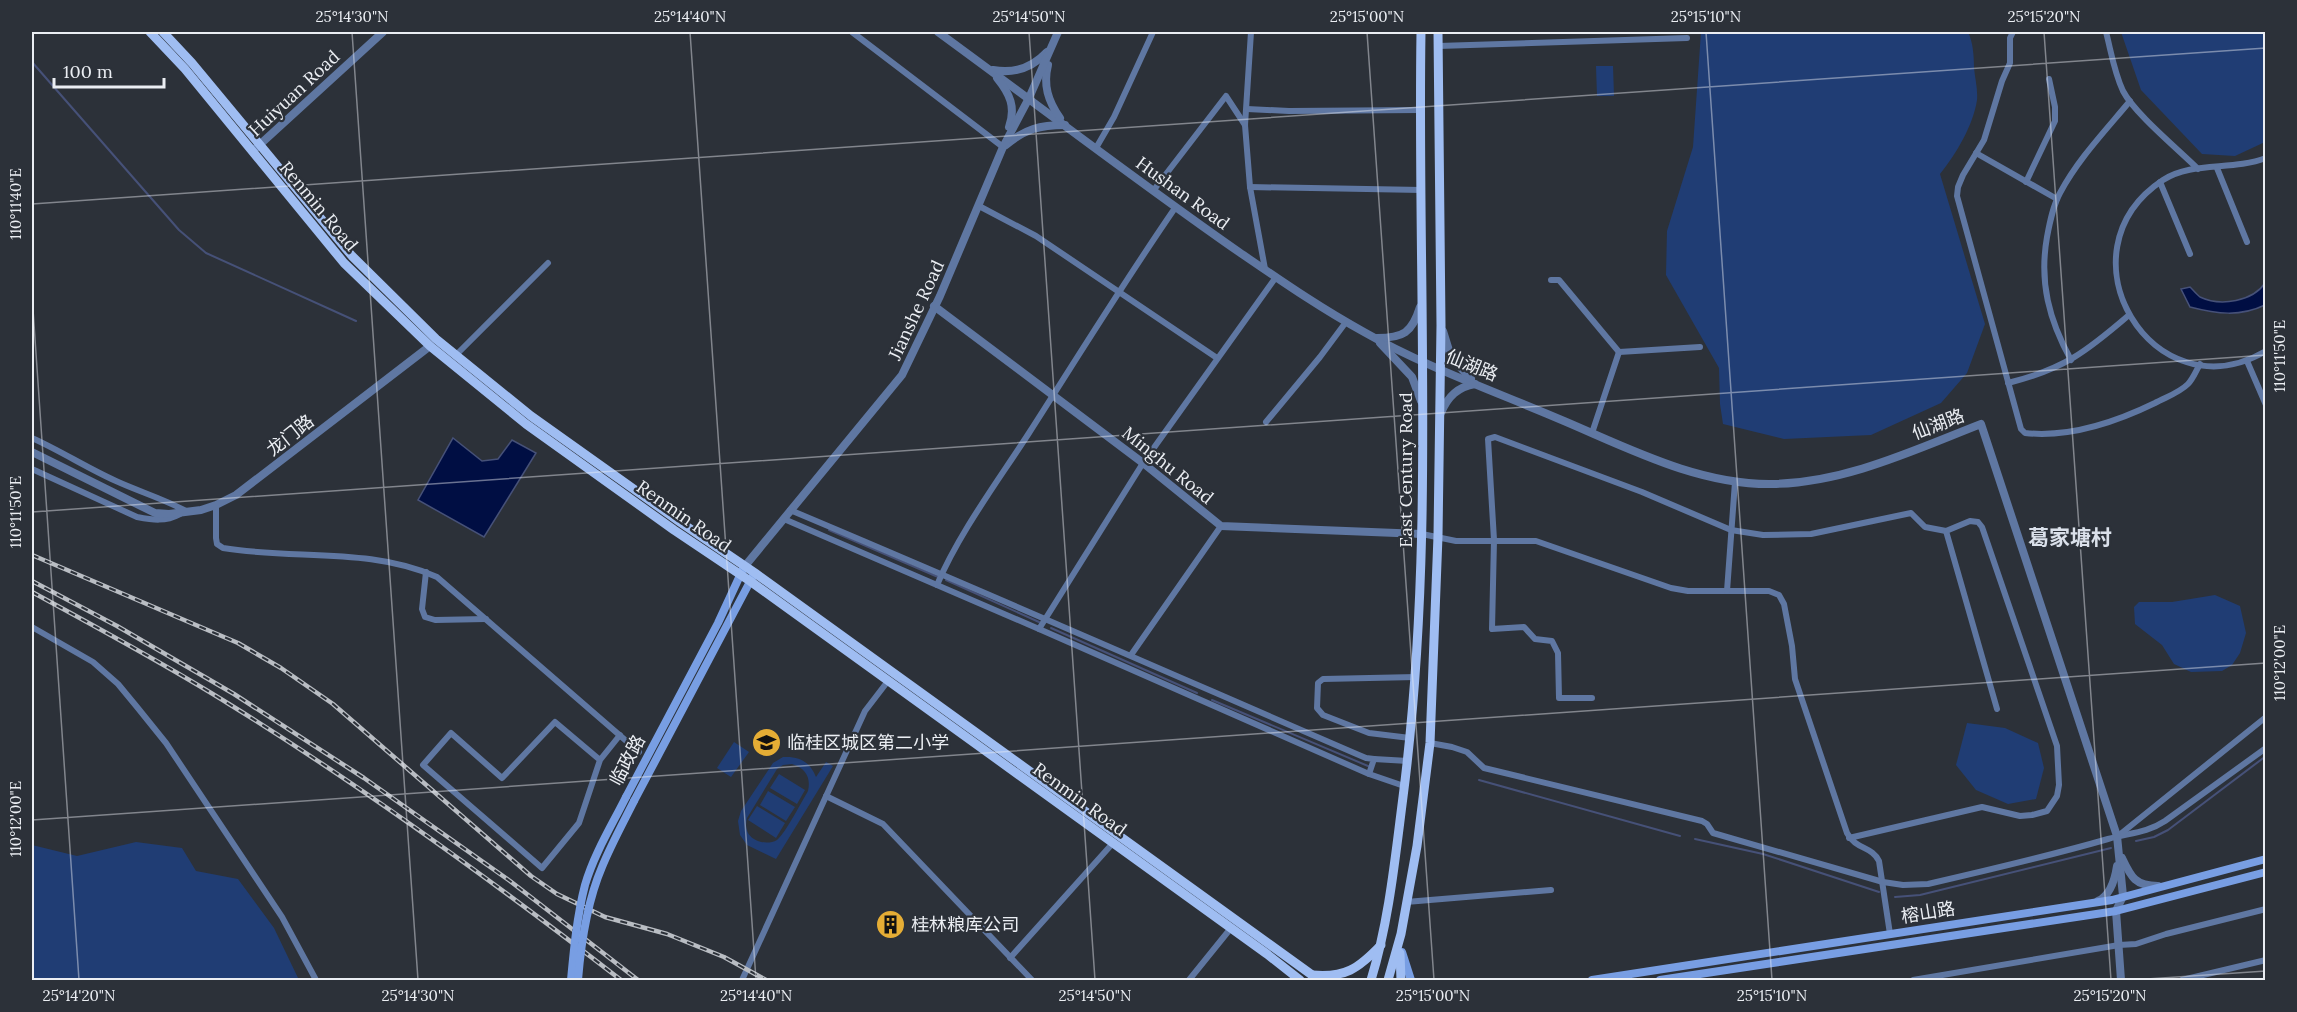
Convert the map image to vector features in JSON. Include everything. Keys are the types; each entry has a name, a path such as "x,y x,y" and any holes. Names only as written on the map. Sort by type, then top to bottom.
{"main road":[{"name":"Renmin Road","path":"150,32 352,256 452,358 526,424 674,530 753,577 1270,950"},
{"name":"Renmin Road","path":"162,32 192,63 344,263 430,346 452,358"},
{"name":"East Century Road","path":"1371,981 1382,944 1389,908 1408,761 1416,677 1422,534 1421,32"},
{"name":"East Century Road","path":"1400,942 1417,846 1430,743 1440,416 1438,32"},
{"name":"临政路","path":"579,981 590,902 601,868 630,799 742,570"},
{"name":"Renmin Road","path":"753,577 888,681 1231,928 1270,950"},
{"name":"临政路","path":"571,981 577,922 586,883 605,838 630,799 724,634 753,577"},
{"name":"榕山路","path":"1592,981 2096,902 2265,859"},
{"name":"榕山路","path":"1660,981 2116,911 2265,872"},
{"path":"1388,981 1400,942"},
{"path":"1400,942 1401,981"},
{"path":"1400,942 1411,981"},
{"path":"1270,950 1315,977 1350,972 1368,959 1382,944"},
{"path":"1270,950 1300,981"}],"street":[{"name":"Huiyuan Road","path":"256,149 383,32"},
{"path":"852,32 1003,147"},
{"name":"Hushan Road","path":"938,32 1176,208 1309,300 1375,338 1422,360"},
{"name":"Jianshe Road","path":"742,570 902,375 940,296 1003,147 1029,98 1058,32"},
{"path":"1096,148 1114,117 1153,32"},
{"path":"1251,32 1245,125 1250,187 1265,269"},
{"path":"2013,32 2010,38 2010,63 2002,81 1984,140 1960,180 1957,196 2021,429 2025,433 2034,434 2083,429 2127,416 2187,385 2200,364"},
{"path":"2106,32 2124,93 2198,169"},
{"path":"1438,46 1687,38"},
{"path":"991,70 1004,72 1026,68 1040,60 1052,46"},
{"path":"1052,46 1045,76 1047,95 1065,125"},
{"path":"991,70 1008,91 1013,106 1012,120 1003,147"},
{"path":"2026,182 2055,121 2055,106 2049,79"},
{"path":"1153,191 1226,96 1245,125"},
{"path":"2071,360 2051,317 2044,289 2046,241 2057,199 2075,169 2130,101"},
{"path":"1247,109 1420,110"},
{"path":"1003,147 1028,129 1065,125"},
{"path":"1976,153 2057,199"},
{"path":"2265,158 2254,162 2180,172 2160,182 2133,211 2117,249 2118,284 2128,315 2140,331 2156,346 2184,361 2226,366 2247,361 2265,351"},
{"path":"2217,168 2247,242"},
{"path":"2160,182 2190,254"},
{"path":"1250,187 1422,190"},
{"path":"979,206 1036,236 1217,358"},
{"path":"937,585 942,573 1052,395 1118,292 1176,208"},
{"path":"452,358 548,264"},
{"path":"1039,629 1143,463 1276,277"},
{"path":"1551,280 1559,280 1619,352"},
{"path":"1375,338 1393,338 1405,333 1415,324 1422,303"},
{"name":"Minghu Road","path":"934,306 1143,463 1221,526 1422,534"},
{"path":"2008,383 2043,373 2071,360 2128,315"},
{"path":"1266,422 1346,322"},
{"path":"1441,325 1451,357 1462,371 1477,383"},
{"path":"1375,338 1412,376 1422,402"},
{"name":"龙门路","path":"32,452 155,513 169,514 201,510 216,505 254,482 430,346"},
{"path":"1619,352 1700,347"},
{"path":"1592,433 1619,352"},
{"name":"仙湖路","path":"1422,360 1592,433 1681,468 1718,480 1735,482 1794,483 1856,470 1981,424 2117,836 2123,896"},
{"path":"2247,361 2263,391 2265,405"},
{"path":"1440,416 1444,404 1453,393 1465,386 1477,383"},
{"path":"1592,698 1559,698 1558,653 1552,641 1535,639 1524,627 1492,629 1494,540 1488,439 1495,437 1642,492 1731,530 1762,535 1811,534 1911,513 1926,527 1946,531 1974,520 1978,522 1982,527 2057,746 2060,774 2057,796 2047,811 2032,815 2008,814 1982,807 1849,838"},
{"path":"32,438 116,481 162,498 186,511"},
{"path":"32,470 137,517 156,520 169,519 186,511"},
{"path":"1727,591 1735,482"},
{"path":"216,505 216,538 217,544 223,548 384,561 437,577 639,752"},
{"path":"790,510 1374,759 1408,761"},
{"path":"783,519 1369,774 1404,786"},
{"path":"1131,655 1221,526"},
{"path":"1946,531 1997,709"},
{"path":"1422,534 1456,541 1536,541 1671,588 1699,592 1769,591 1782,598 1792,646 1795,680 1849,838 1855,844 1876,855 1883,882 1890,934"},
{"path":"426,572 422,609 425,617 435,620 486,619"},
{"path":"32,627 93,662 118,684 137,706 166,743 282,917 316,981"},
{"path":"1410,738 1369,733 1323,715 1317,708 1317,689 1318,682 1323,679 1416,677"},
{"path":"742,981 865,711 888,681"},
{"path":"1203,702 1209,690"},
{"path":"2117,836 2265,717"},
{"path":"600,760 555,722 502,778 451,733 423,765 542,868 579,823 600,760 620,735"},
{"path":"1430,743 1467,752 1484,768 1702,821 1713,833 1883,882 1903,885 1929,884 2029,861 2117,836 2145,832 2159,825 2265,748"},
{"path":"1369,774 1374,759"},
{"path":"826,796 884,824 1032,981"},
{"path":"1010,958 1113,843"},
{"path":"2119,852 2130,875 2139,883 2146,886 2163,885"},
{"path":"2096,902 2104,898 2111,888 2116,874 2119,852"},
{"path":"1406,902 1551,890"},
{"path":"2121,981 2116,911 2123,896"},
{"path":"2116,923 2121,914 2130,907"},
{"path":"1913,981 2136,944 2265,909"},
{"path":"2104,913 2116,923"},
{"path":"1189,981 1231,928"},
{"path":"2182,981 2265,960"}],"shaded area":[{"path":"1701,32 1968,32 1973,49 1977,100 1972,120 1963,139 1940,174 1985,324 1967,373 1941,403 1871,435 1784,439 1723,424 1719,368 1666,275 1667,231 1693,147"},
{"path":"2121,32 2265,32 2265,142 2235,156 2202,154 2141,90"},
{"path":"1596,66 1613,66 1614,96 1597,96"},
{"path":"2265,283 2265,305 2237,313 2219,313 2190,307 2181,289 2190,287 2200,297 2217,302 2227,302 2253,294"},
{"path":"453,438 482,461 498,459 512,440 536,453 484,537 418,500"},
{"path":"2215,595 2240,606 2246,633 2240,653 2232,665 2222,671 2191,672 2174,664 2162,645 2135,624 2134,607 2139,602 2172,602"},
{"path":"1967,723 2005,728 2038,743 2044,768 2036,799 2008,804 1976,790 1956,765"},
{"path":"734,742 749,752 731,777 717,768"},
{"path":"783,757 799,759 811,767 816,777 826,762 833,766 776,859 747,845 740,835 738,821 741,811 773,763","holes":["792,764 801,768 806,774 808,791 777,840 765,842 754,839 747,830 747,818 777,769 783,765"]},
{"path":"779,774 805,790 797,804 770,788"},
{"path":"768,791 795,807 786,821 760,805"},
{"path":"757,806 785,823 776,838 748,820"},
{"path":"136,842 182,848 196,871 238,879 274,928 299,980 32,980 32,845 77,856"}],"waterway":[{"path":"32,62 179,230 206,253 356,321"},
{"path":"829,530 938,577"},
{"path":"946,580 1039,622"},
{"path":"1051,628 1197,693"},
{"path":"1212,700 1368,766"},
{"path":"2136,841 2154,837 2168,830 2266,756"},
{"path":"1479,780 1680,836"},
{"path":"1695,839 1763,854 1879,892"},
{"path":"1895,897 1920,895 2111,848"}],"railway":[{"path":"32,555 238,643 281,668 333,704 531,876 557,894 605,917 667,934 724,957 766,980"},
{"path":"32,581 117,626 234,694 364,778 510,881 638,980"},
{"path":"32,592 180,675 280,736 379,802 477,872 621,980"}],"place":[{"name":"临桂区城区第二小学","path":"766,742"},
{"name":"桂林粮库公司","path":"890,924"}],"district":[{"name":"葛家塘村","path":"2070,537"}]}
